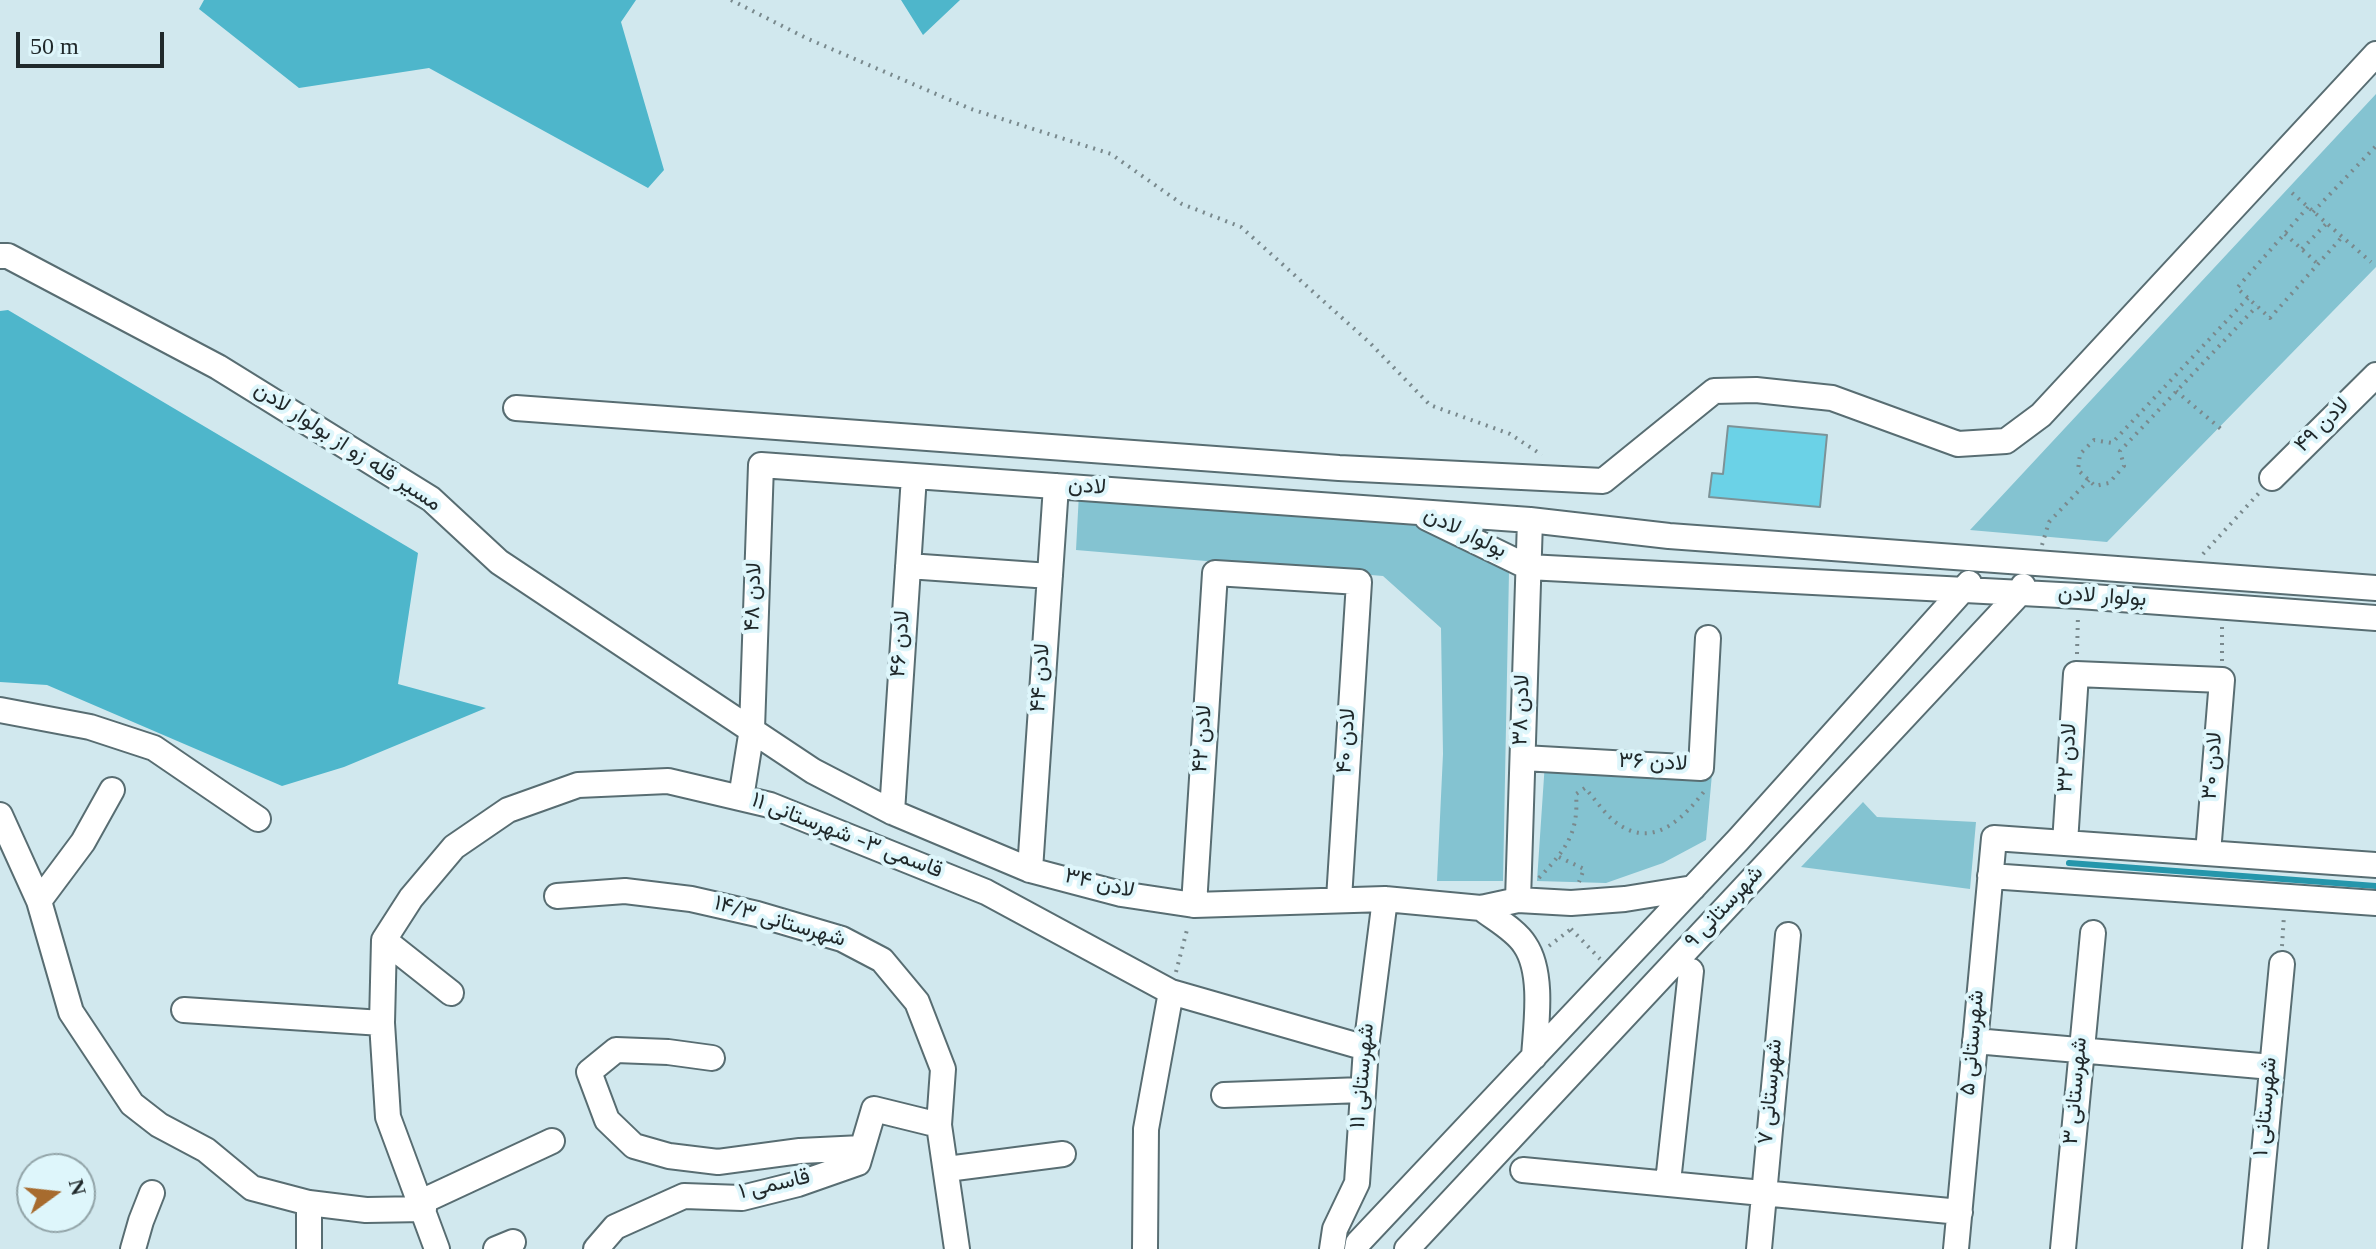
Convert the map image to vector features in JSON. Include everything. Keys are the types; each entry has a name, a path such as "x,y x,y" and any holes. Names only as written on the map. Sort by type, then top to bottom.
{"street":[{"path":"516,408 1339,468 1603,481 1714,391 1756,390 1832,398 1958,444 2006,441 2041,415 2376,54"},
{"name":"مسیر قله زو از بولوار لادن","path":"0,256 8,256 218,367 431,499 499,562 752,729"},
{"name":"لادن ۴۹","path":"2272,478 2376,375"},
{"name":"لادن ۴۸","path":"741,798 752,729 761,465"},
{"name":"لادن","path":"761,465 1414,512"},
{"name":"لادن ۴۶","path":"892,812 914,476"},
{"name":"لادن ۴۴","path":"1030,870 1056,486"},
{"name":"بولوار لادن","path":"1414,512 1530,520 1669,536 2376,588"},
{"name":"بولوار لادن","path":"1414,512 1528,567 2079,596 2376,618"},
{"name":"لادن ۳۸","path":"1518,900 1530,520"},
{"path":"1357,1249 1358,1243 1693,888 1963,591 1987,560"},
{"name":"شهرستانی ۹","path":"1407,1249 2018,595 2036,563"},
{"path":"908,566 1050,576"},
{"name":"لادن ۴۰","path":"1215,573 1359,582 1339,899"},
{"name":"لادن ۴۲","path":"1194,905 1215,573"},
{"name":"لادن ۳۶","path":"1523,758 1701,768 1708,638"},
{"path":"2076,674 2222,680"},
{"name":"لادن ۳۲","path":"2065,843 2076,674"},
{"name":"لادن ۳۰","path":"2208,853 2222,680"},
{"path":"0,710 90,727 154,748 258,819"},
{"name":"لادن ۳۴","path":"752,729 813,771 892,812 1030,870 1121,894 1194,905 1385,899 1481,908 1518,900 1571,903 1625,899 1693,888"},
{"name":"قاسمی ۳- شهرستانی ۱۱","path":"384,940 411,898 454,847 508,810 578,785 668,781 770,805 867,842 986,892 1171,992 1366,1048"},
{"path":"39,901 83,842 112,790"},
{"path":"0,815 39,901 71,1012 132,1104 159,1125 206,1150 252,1188 309,1203 366,1210 423,1206 552,1141"},
{"name":"شهرستانی ۵","path":"1956,1249 1994,838 2065,843"},
{"path":"2065,843 2376,865"},
{"path":"1990,876 2376,903"},
{"name":"شهرستانی ۱۴/۳","path":"557,896 625,891 691,899 757,914 842,939 882,960 917,1002 943,1069 939,1125 957,1249"},
{"name":"شهرستانی ۱۱","path":"1332,1249 1335,1229 1357,1183 1366,1048 1385,899"},
{"path":"1481,908 1525,945 1531,960 1539,998 1534,1057"},
{"name":"شهرستانی ۳","path":"2063,1249 2093,933"},
{"name":"شهرستانی ۷","path":"1759,1249 1788,935"},
{"path":"384,940 451,993"},
{"path":"384,940 382,1023 388,1117 437,1249"},
{"name":"شهرستانی ۱","path":"2255,1249 2282,964"},
{"path":"1668,1182 1691,971"},
{"path":"1145,1249 1146,1129 1171,992"},
{"path":"184,1010 382,1023"},
{"path":"1975,1041 2272,1067"},
{"path":"712,1058 616,1050 589,1072 607,1120 634,1146 718,1162 800,1151 862,1148 874,1109 939,1125"},
{"path":"1224,1095 1362,1090"},
{"name":"قاسمی ۱","path":"596,1249 615,1227 684,1196 742,1198 798,1184 858,1163 862,1148"},
{"path":"947,1169 1063,1154"},
{"path":"1523,1170 1960,1212"},
{"path":"133,1249 152,1193"},
{"path":"309,1203 309,1249"}],"path":[{"path":"731,0 806,38 971,109 1111,154 1182,204 1241,227 1370,343 1430,405 1510,434 1545,457"},
{"path":"2313,212 2376,146"},
{"path":"2292,193 2371,262"},
{"path":"2308,207 2237,288 2270,318 2342,237"},
{"path":"2302,249 2327,223"},
{"path":"2285,234 2318,264"},
{"path":"2248,298 2112,443 2094,440 2080,454 2078,470 2095,486 2109,483 2124,466 2120,451 2257,306"},
{"path":"2176,391 2221,429"},
{"path":"2186,574 2272,478"},
{"path":"2036,563 2049,522 2089,480"},
{"path":"2076,674 2079,596"},
{"path":"2222,608 2222,680"},
{"path":"1518,900 1559,857 1573,834 1578,817 1576,794 1585,788 1619,826 1638,832 1660,831 1685,816 1706,789 1701,768"},
{"path":"2282,964 2284,897"},
{"path":"1171,992 1194,905"}],"shaded area":[{"path":"204,0 636,0 621,22 664,170 648,188 429,68 299,88 199,9"},
{"path":"901,0 960,0 923,35"},
{"path":"2376,94 2376,267 2107,542 1970,530"},
{"path":"8,310 418,553 398,684 486,708 344,767 282,786 47,685 0,682 0,311"},
{"path":"1079,493 1373,513 1454,536 1509,572 1503,881 1437,881 1443,754 1441,628 1383,576 1076,550"},
{"path":"1545,762 1712,774 1706,840 1663,863 1606,883 1537,881"},
{"path":"1863,802 1877,817 1976,822 1970,889 1801,867"}],"building":[{"path":"1728,426 1827,435 1820,507 1709,497 1712,473 1723,474"}],"waterway":[{"path":"2069,863 2376,886"}]}
